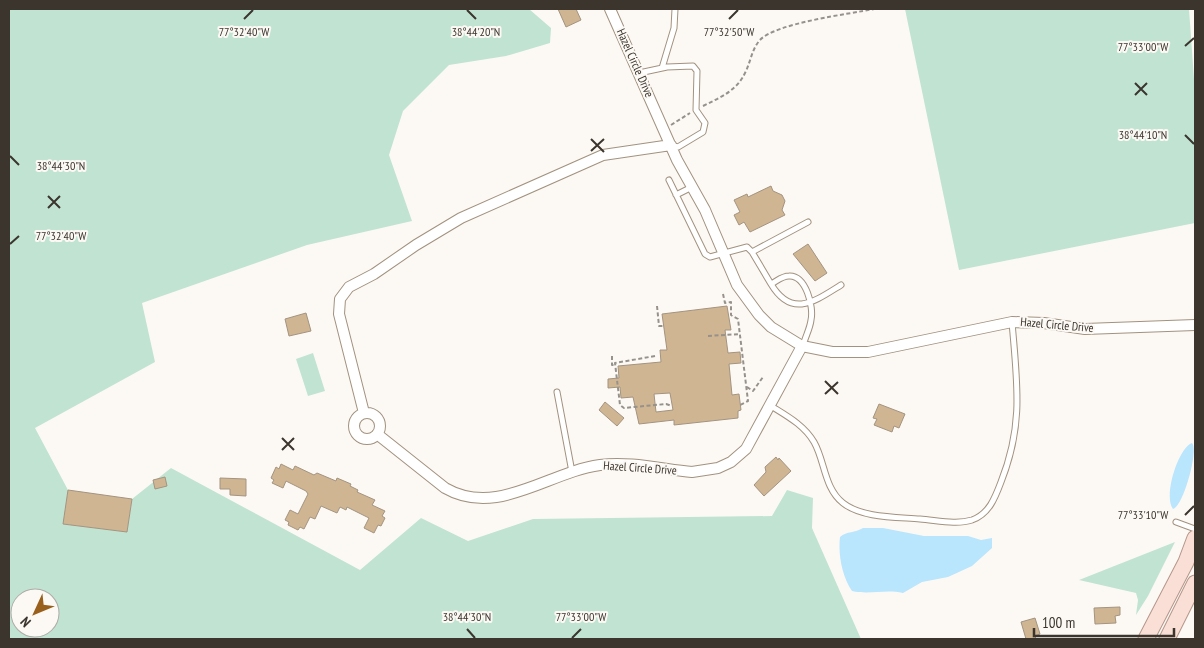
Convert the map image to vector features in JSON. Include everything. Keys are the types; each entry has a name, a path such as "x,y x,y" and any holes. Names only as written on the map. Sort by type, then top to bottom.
{"main road":[{"path":"1146,639 1186,562 1195,538"},
{"path":"1167,639 1195,583"}],"street":[{"name":"Hazel Circle Drive","path":"610,9 677,160 693,187 737,286 759,315 772,327 802,346 832,352 868,352 1012,322 1044,323 1086,329 1195,325"},
{"path":"364,413 339,314 340,299 349,287 374,274 416,245 481,209 603,155 671,145"},
{"name":"Hazel Circle Drive","path":"377,434 445,488 470,498 494,498 601,464 692,472 718,468 731,462 746,449 802,346"},
{"path":"364,413 372,414 378,419 380,427 377,434 365,439 355,431 355,419 364,413"}],"lane":[{"path":"662,68 674,28 675,9"},
{"path":"639,73 662,68 693,66 697,72 696,110 705,122 703,132 678,146 671,145"},
{"path":"669,180 705,254 710,257 743,247 752,252 781,298 802,305 811,304 841,285"},
{"path":"676,195 693,187"},
{"path":"752,252 808,222"},
{"path":"771,284 783,277 796,278 807,292 811,304 812,320 802,346"},
{"path":"771,406 807,432 819,453 832,491 850,508 902,517 948,522 972,520 984,513 994,501 1016,436 1018,396 1012,322"},
{"path":"557,392 572,472"},
{"path":"1176,522 1195,529"}],"path":[{"path":"664,129 728,94 739,84 754,49 770,33 802,23 874,9"},
{"path":"723,294 725,303 730,302 731,315 738,319 748,401 740,405"},
{"path":"657,306 659,326 664,326"},
{"path":"708,336 740,334"},
{"path":"612,356 612,365 616,365"},
{"path":"655,356 615,362 620,405 624,408 666,404 672,406"},
{"path":"747,387 753,391 763,377"}],"green space":[{"path":"9,9 529,9 551,28 550,43 506,56 449,65 403,111 389,155 412,221 307,245 142,303 155,362 35,428 68,490 64,524 127,532 132,499 171,468 360,570 421,518 468,541 533,519 772,516 787,490 813,498 812,528 861,639 9,639"},
{"path":"905,9 1189,9 1195,93 1195,223 959,270"},
{"path":"313,353 325,391 308,396 296,359"},
{"path":"1175,542 1148,596 1136,615 1138,600 1136,593 1079,580"}],"water":[{"path":"1192,443 1194,448 1189,478 1181,499 1173,509 1170,503 1170,494 1174,473 1182,454"},
{"path":"863,528 883,528 924,536 968,536 981,540 992,538 992,548 972,566 948,577 922,582 903,593 858,592 852,591 843,572 840,558 840,537"}],"building":[{"path":"558,9 576,9 581,20 566,27"},
{"path":"771,186 773,191 782,195 785,201 782,210 785,215 750,232 744,222 739,225 734,215 740,212 734,200 747,194 748,197"},
{"path":"808,244 827,273 815,281 793,254"},
{"path":"727,306 731,330 725,330 728,353 740,352 741,363 729,364 732,395 739,394 741,410 738,411 738,418 674,425 674,420 639,424 633,397 621,398 620,387 608,388 608,379 619,378 618,366 661,362 660,350 667,350 662,314","holes":["670,393 673,410 656,412 654,394"]},
{"path":"306,313 311,331 289,336 285,319"},
{"path":"605,402 624,418 617,426 599,410"},
{"path":"879,404 905,414 899,428 894,426 892,432 874,425 877,419 873,418"},
{"path":"776,457 791,471 764,496 754,485 766,472 765,467"},
{"path":"281,464 293,470 295,466 314,475 317,473 336,481 337,478 351,484 350,486 358,490 357,492 375,500 372,505 385,511 382,516 385,518 381,526 378,525 374,533 364,528 369,518 347,507 346,510 340,507 337,513 321,506 315,519 310,517 304,529 300,527 298,530 288,525 289,522 285,520 290,510 298,514 308,494 306,491 286,481 283,488 272,483 274,480 271,478 276,467 279,469"},
{"path":"165,477 167,486 155,489 153,480"},
{"path":"220,478 246,479 246,496 230,495 230,489 220,489"},
{"path":"68,490 132,499 127,532 63,524"},
{"path":"1120,607 1120,615 1115,616 1116,623 1095,624 1094,608"},
{"path":"1035,618 1040,634 1035,636 1036,639 1026,639 1021,622"}]}
